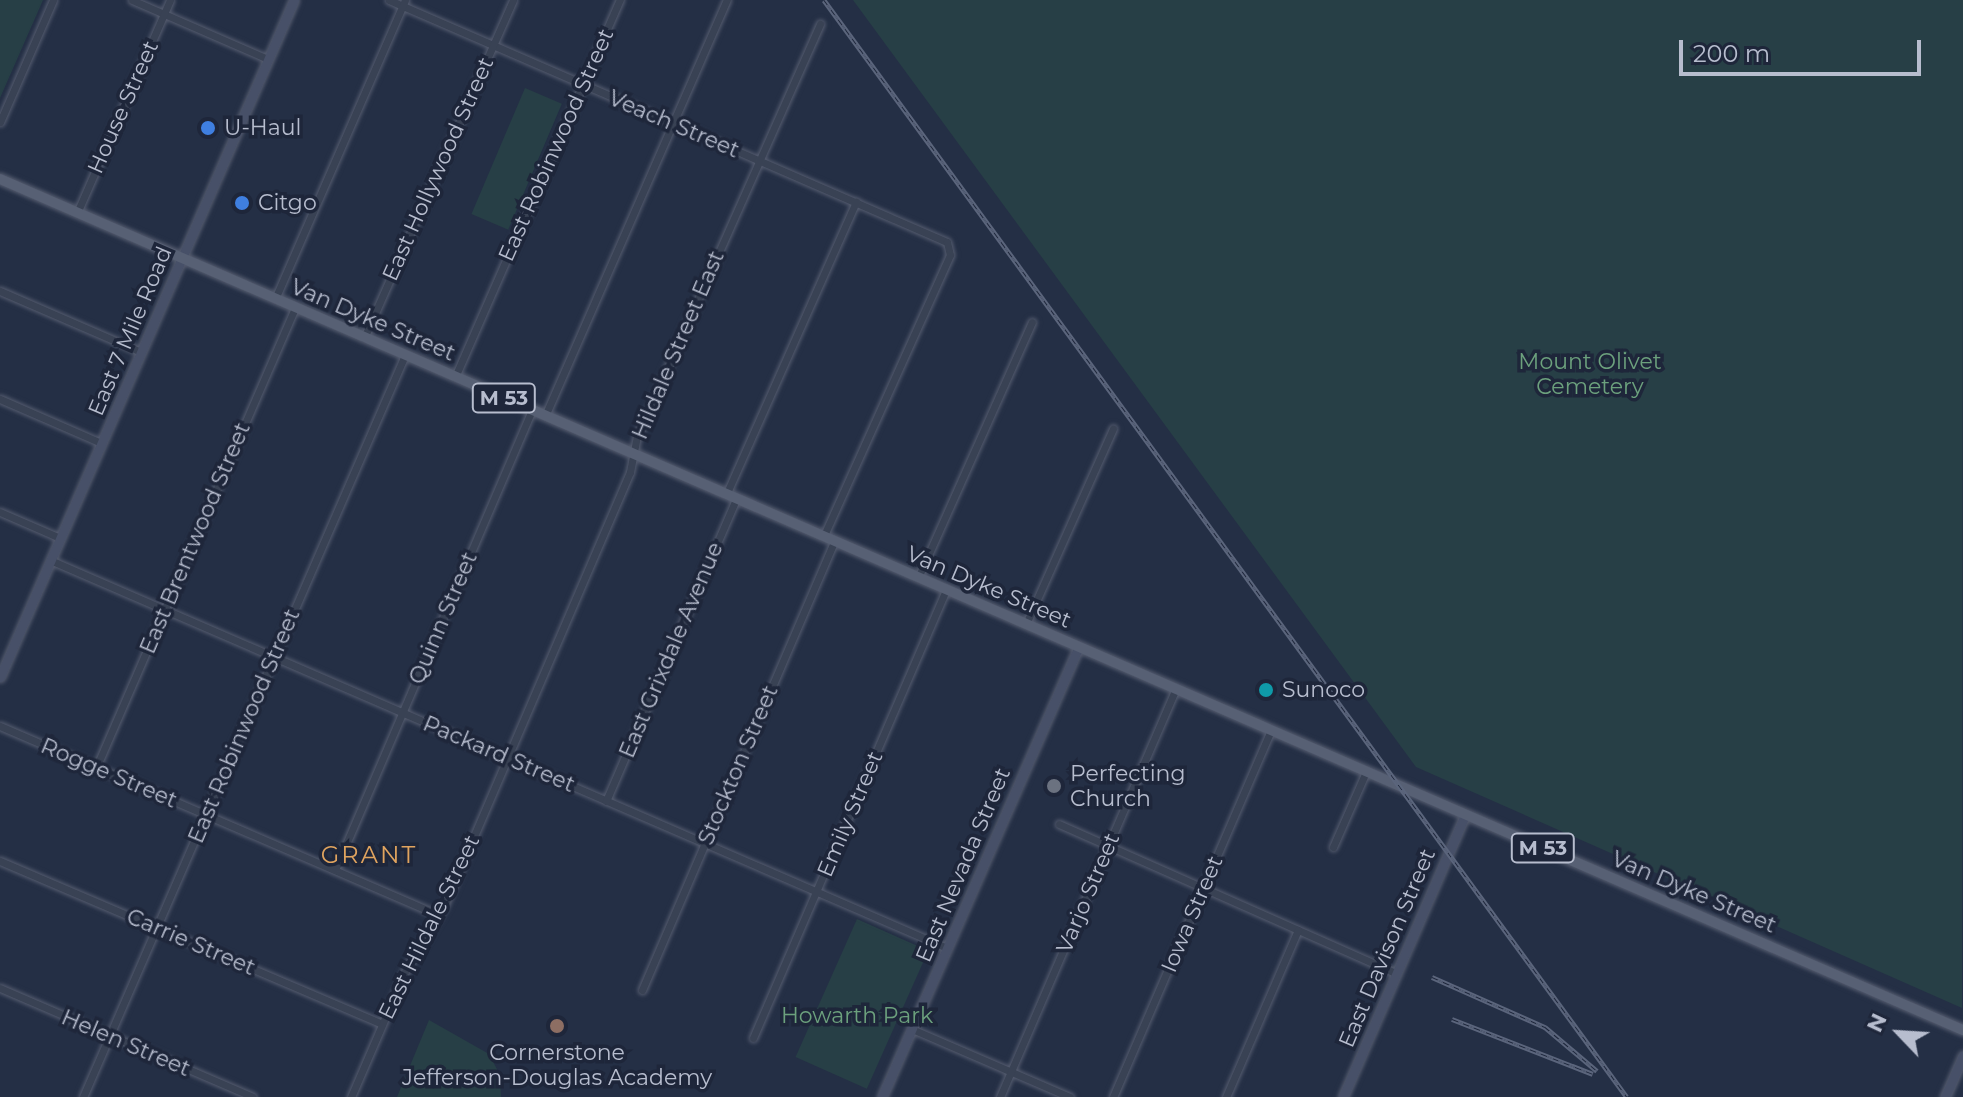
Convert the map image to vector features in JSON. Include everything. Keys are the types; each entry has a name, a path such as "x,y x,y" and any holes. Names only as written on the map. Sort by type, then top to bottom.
{"main road":[{"name":"Van Dyke Street","path":"0,179 1963,1030"}],"street":[{"path":"0,122 53,0"},
{"path":"132,0 268,59"},
{"name":"House Street","path":"77,213 170,0"},
{"name":"East 7 Mile Road","path":"0,677 294,0"},
{"name":"Veach Street","path":"389,0 403,3 942,239 950,255"},
{"name":"East Hollywood Street","path":"364,338 513,0"},
{"name":"East Robinwood Street","path":"455,377 620,0"},
{"path":"545,416 727,0"},
{"path":"275,299 403,3"},
{"name":"Hildale Street East","path":"507,758 630,472 633,454 820,24"},
{"name":"East Grixdale Avenue","path":"606,801 856,202"},
{"name":"Stockton Street","path":"642,990 950,255"},
{"path":"0,291 141,352"},
{"name":"East Brentwood Street","path":"96,768 295,308"},
{"path":"918,578 1032,322"},
{"name":"East Robinwood Street","path":"83,1097 405,355"},
{"path":"0,399 101,443"},
{"name":"Quinn Street","path":"335,870 532,410"},
{"path":"1026,624 1113,429"},
{"path":"0,512 60,538"},
{"name":"Packard Street","path":"50,560 947,948"},
{"name":"Emily Street","path":"753,1038 946,590"},
{"path":"0,646 11,651"},
{"name":"East Nevada Street","path":"882,1097 1079,647"},
{"name":"Varjo Street","path":"1000,1097 1176,689"},
{"name":"Rogge Street","path":"0,726 438,915"},
{"name":"Iowa Street","path":"1113,1097 1271,731"},
{"name":"East Hildale Street","path":"351,1097 382,1024 438,915 507,758"},
{"path":"1333,847 1366,772"},
{"name":"East Davison Street","path":"1343,1097 1465,815"},
{"path":"1059,824 1396,973"},
{"name":"Carrie Street","path":"0,861 382,1024"},
{"path":"1226,1097 1298,930"},
{"name":"Helen Street","path":"0,988 253,1097"},
{"path":"912,1029 1070,1097"},
{"path":"1945,1097 1963,1056"}],"green space":[{"path":"0,0 43,0 0,98"},
{"name":"Mount Olivet Cemetery","path":"853,0 1963,0 1962,1008 1416,767"},
{"path":"525,88 562,104 508,230 471,214"},
{"name":"Howarth Park","path":"857,919 928,951 867,1089 796,1057"},
{"path":"429,1020 489,1054 500,1075 501,1097 397,1097"}],"railway":[{"path":"824,0 1627,1097"},
{"path":"1432,977 1545,1027 1597,1071"},
{"path":"1452,1019 1593,1074"}],"place":[{"name":"U-Haul","path":"208,128"},
{"name":"Citgo","path":"242,203"},
{"name":"Sunoco","path":"1266,690"},
{"name":"Perfecting Church","path":"1054,786"},
{"name":"Cornerstone Jefferson-Douglas Academy","path":"557,1026"}],"district":[{"name":"GRANT","path":"369,855"}]}
